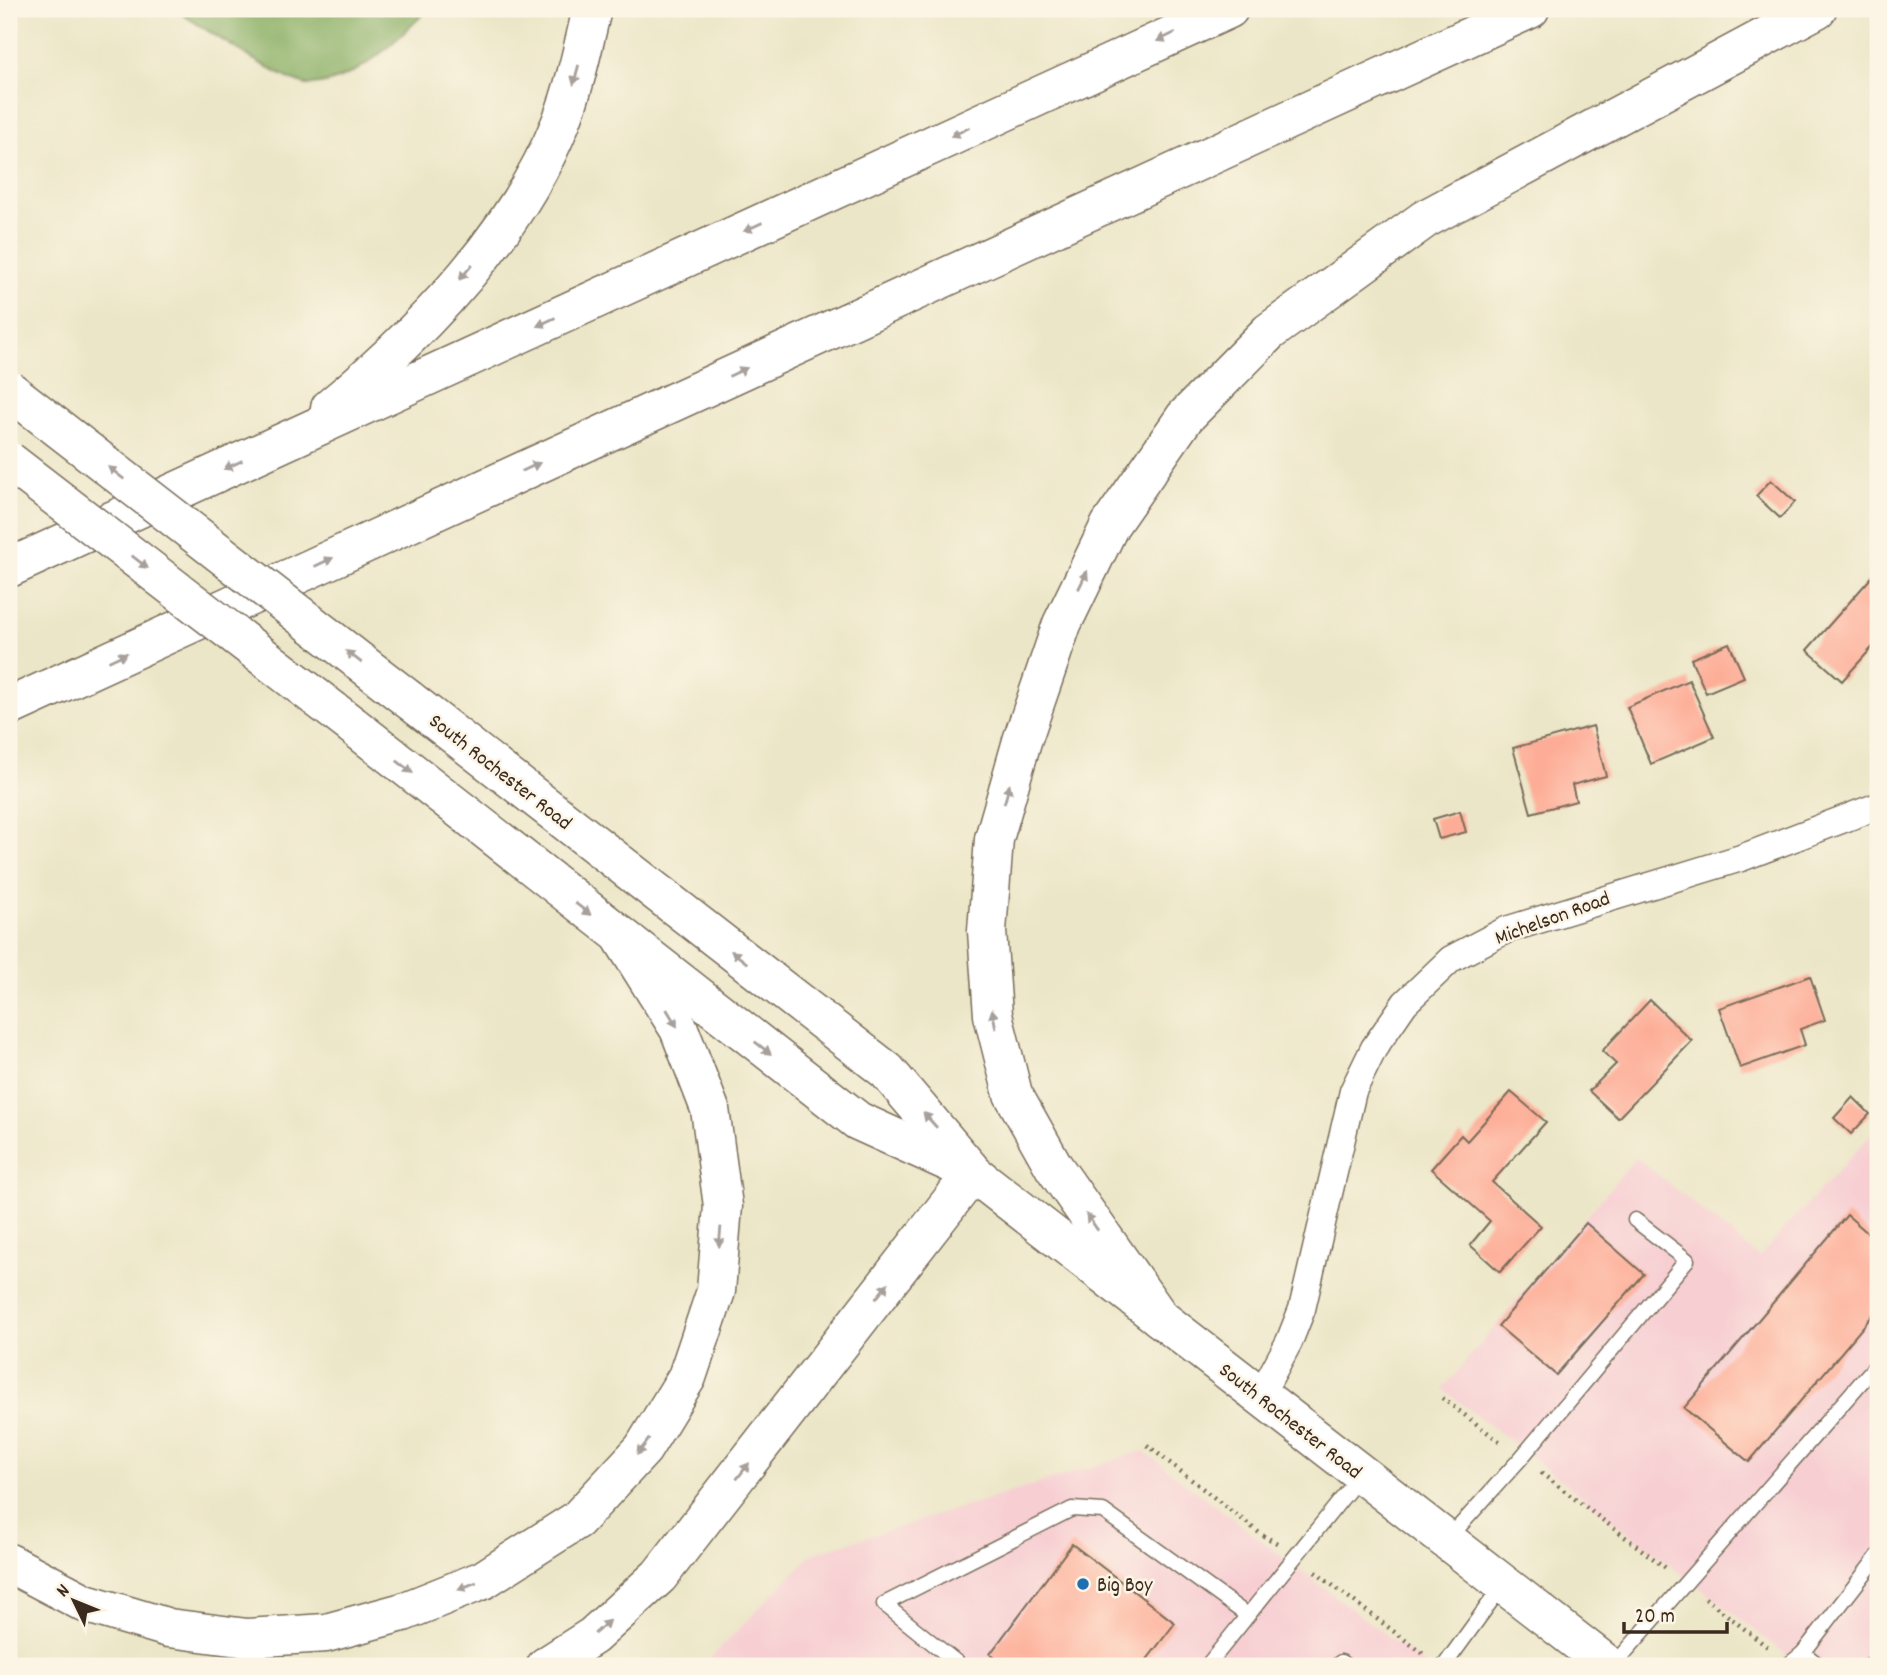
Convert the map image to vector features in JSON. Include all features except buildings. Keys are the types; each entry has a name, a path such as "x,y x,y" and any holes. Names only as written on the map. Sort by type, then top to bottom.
{"main road":[{"path":"295,437 350,391 421,322 484,250 514,210 540,167 561,123 592,9"},
{"path":"9,568 1228,9"},
{"path":"9,707 1530,9"},
{"path":"1160,1318 1054,1167 1013,1094 993,1016 987,931 994,839 1022,741 1062,624 1110,525 1185,417 1269,332 1424,219 1817,9"},
{"name":"South Rochester Road","path":"9,390 887,1071 973,1173 1611,1666"},
{"name":"South Rochester Road","path":"9,461 858,1121 973,1173"},
{"path":"9,729 56,685"},
{"path":"9,1563 85,1604 169,1628 247,1638 326,1633 403,1612 483,1580 577,1520 643,1449 687,1377 716,1291 722,1218 710,1109 679,1029 623,940"},
{"path":"546,1666 593,1636 659,1576 973,1173"}],"street":[{"name":"Michelson Road","path":"1260,1396 1289,1342 1302,1309 1353,1091 1374,1048 1405,1003 1451,959 1506,930 1741,858 1878,806"}],"lane":[{"path":"1447,1540 1521,1458 1687,1260 1635,1220"},
{"path":"1611,1666 1878,1363"},
{"path":"1207,1666 1362,1474"},
{"path":"961,1666 884,1604 1072,1509 1102,1511 1247,1615"},
{"path":"1787,1666 1804,1653 1878,1556"},
{"path":"1444,1666 1503,1585"},
{"path":"1804,1653 1820,1666"},
{"path":"1338,1666 1341,1662 1346,1666"}],"path":[{"path":"1442,1398 1506,1447"},
{"path":"1147,1445 1262,1535 1278,1544"},
{"path":"1538,1471 1667,1569"},
{"path":"1315,1572 1423,1653"},
{"path":"1703,1597 1770,1649"}],"shaded area":[{"path":"1878,1127 1878,1666 1801,1666 1443,1389 1636,1157 1759,1257"},
{"path":"1143,1451 1427,1666 703,1666 812,1554"}],"green space":[{"path":"174,9 429,9 375,58 343,77 327,83 309,85 263,65"}],"place":[{"name":"Big Boy","path":"1083,1584"}]}
